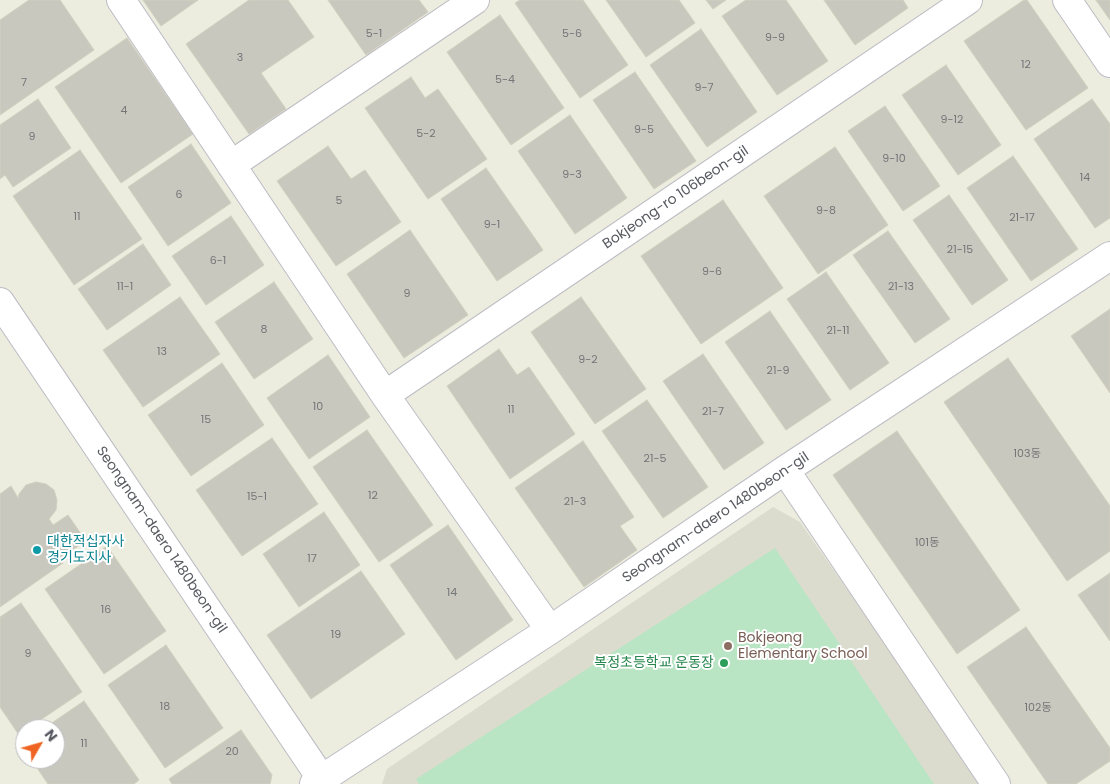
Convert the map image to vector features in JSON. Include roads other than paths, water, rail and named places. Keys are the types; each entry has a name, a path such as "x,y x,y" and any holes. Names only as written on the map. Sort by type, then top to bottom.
{"street":[{"path":"120,0 385,396 550,630"},
{"path":"231,165 475,0"},
{"name":"Bokjeong-ro 106beon-gil","path":"385,396 968,0"},
{"path":"1068,0 1110,63"},
{"name":"Seongnam-daero 1480beon-gil","path":"0,302 320,782 550,630 785,470 1110,256"},
{"path":"785,470 996,784"}],"place":[{"name":"대한적십자사 경기도지사","path":"37,550"},
{"name":"Bokjeong Elementary School","path":"728,646"},
{"name":"복정초등학교 운동장","path":"724,663"}]}
